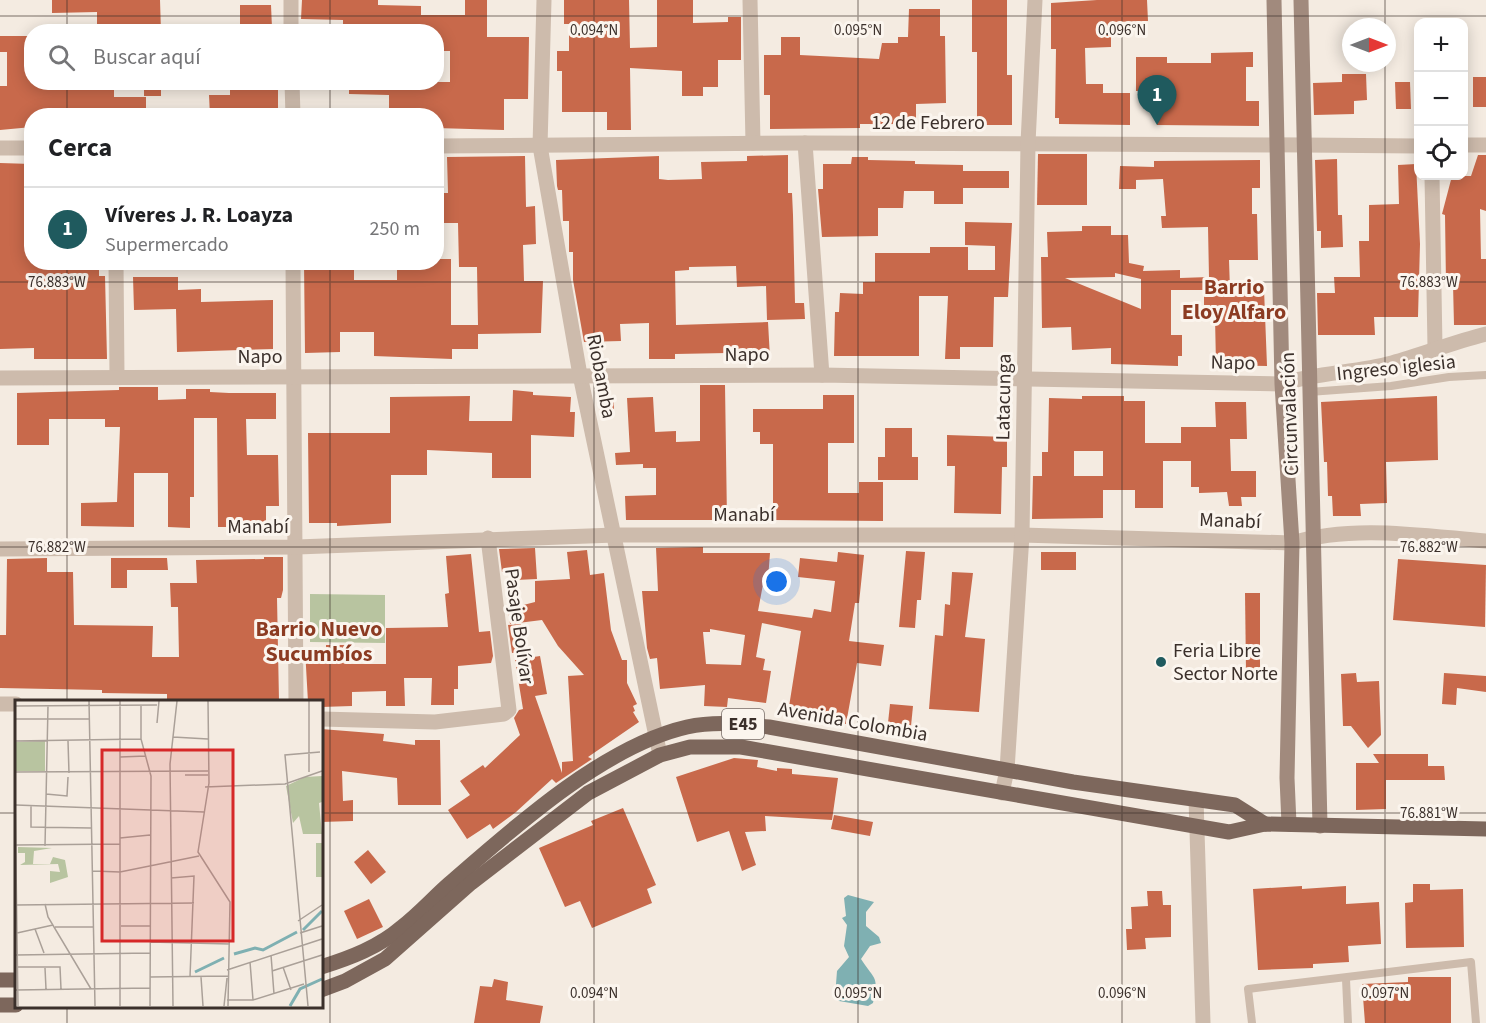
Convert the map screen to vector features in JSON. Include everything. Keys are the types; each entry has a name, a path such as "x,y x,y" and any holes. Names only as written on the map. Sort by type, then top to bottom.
{"main road":[{"name":"Circunvalación","path":"1274,0 1282,384 1292,543 1287,778 1289,824"},
{"name":"Circunvalación","path":"1301,0 1320,826"},
{"name":"Avenida Colombia","path":"322,967 357,956 401,928 483,855 579,779 656,737 688,727 727,722 769,727 1007,770 1235,805 1265,824"},
{"name":"E45","path":"322,990 345,981 385,959 471,883 588,793 660,755 690,747 741,747 1229,831 1265,824 1486,829"}],"street":[{"path":"291,0 291,24"},
{"name":"Riobamba","path":"544,0 540,146 580,375 660,755"},
{"path":"750,0 753,143"},
{"name":"Latacunga","path":"1002,793 1007,770 1022,535 1028,143 1035,0"},
{"path":"292,90 292,108"},
{"name":"12 de Febrero","path":"444,146 753,143 1414,146"},
{"path":"805,143 822,375"},
{"path":"1468,145 1486,145"},
{"path":"0,148 24,148"},
{"path":"1432,180 1436,347"},
{"path":"116,270 117,377"},
{"path":"293,270 297,547 296,700"},
{"name":"Napo","path":"0,378 822,375 1282,384 1308,376 1391,363 1486,333"},
{"name":"Manabí","path":"0,549 297,547 615,535 1022,535 1292,543 1314,536 1377,534 1486,541"},
{"name":"Pasaje Bolívar","path":"322,719 435,722 504,714 509,710 488,538"},
{"path":"0,704 15,705"},
{"path":"1196,799 1195,826 1203,1023"}],"lane":[{"name":"Ingreso iglesia","path":"1309,392 1391,387 1449,377 1486,375"},
{"path":"1252,1023 1248,989 1346,979 1471,962 1476,1023"},
{"path":"1346,979 1347,1023"}],"green space":[{"path":"310,594 385,595 385,643 310,642"}],"water":[{"path":"848,895 874,902 866,912 866,926 879,937 881,943 870,946 861,959 876,983 873,1003 868,1006 839,1001 835,997 837,971 849,957 844,946 847,925 842,918 846,916 844,898"}],"building":[{"path":"52,0 160,0 161,24 97,24 97,12 52,13"},
{"path":"302,0 378,0 378,5 421,6 421,15 465,15 465,0 487,0 487,37 529,37 528,99 504,99 504,130 444,128 444,108 389,108 389,95 349,94 349,90 444,90 444,82 450,82 450,51 444,51 444,24 343,24 343,20 301,19"},
{"path":"564,0 629,0 630,48 657,47 657,0 693,0 693,23 728,22 728,17 741,17 741,60 718,60 718,87 703,87 703,96 682,96 682,71 630,68 631,130 607,130 607,112 562,112 562,71 557,71 557,51 569,51 569,24 564,24"},
{"path":"972,0 1007,0 1007,75 1012,75 1012,125 977,125 977,52 972,52"},
{"path":"1147,0 1148,21 1111,22 1111,47 1085,48 1086,84 1103,84 1103,93 1130,93 1130,125 1059,124 1059,118 1055,118 1056,49 1051,49 1051,3"},
{"path":"240,5 271,5 272,24 240,24"},
{"path":"909,9 940,9 940,36 945,36 946,103 916,104 916,120 902,120 902,124 860,124 860,128 770,129 770,95 764,95 764,55 781,55 781,37 800,37 800,55 879,59 882,43 898,43 898,37 908,37"},
{"path":"0,36 24,36 24,90 114,90 114,97 146,97 146,108 24,108 24,128 0,130 0,86 7,86 7,52 0,52"},
{"path":"1253,52 1253,67 1246,67 1246,101 1259,101 1259,126 1157,125 1157,91 1136,91 1136,57 1167,57 1167,63 1211,63 1211,53"},
{"path":"1342,74 1366,74 1367,100 1354,101 1354,114 1314,115 1313,83 1342,82"},
{"path":"1473,77 1486,77 1486,107 1473,107"},
{"path":"1395,82 1410,82 1411,109 1396,109"},
{"path":"144,90 161,90 161,96 144,96"},
{"path":"230,90 278,90 278,108 210,108 209,95 230,95"},
{"path":"1038,154 1087,154 1087,205 1037,205"},
{"path":"788,155 788,193 792,193 795,303 804,303 805,319 767,320 766,286 737,287 736,266 689,267 689,270 675,271 676,325 768,322 770,358 727,360 727,353 675,354 675,359 649,359 649,323 620,324 621,341 584,342 573,280 573,252 569,252 569,221 563,221 562,190 558,190 557,186 556,160 659,156 659,179 668,180 702,179 701,162 747,161 747,156"},
{"path":"1478,155 1486,155 1486,211 1480,209 1481,259 1486,259 1486,325 1454,325 1453,284 1446,284 1445,215 1442,214 1451,180 1468,180 1468,176 1471,176"},
{"path":"525,156 526,207 535,206 536,244 523,245 524,281 543,281 541,333 478,334 478,349 452,349 452,359 374,356 374,332 340,332 340,352 305,353 304,270 354,270 354,280 397,280 397,270 444,270 444,259 451,259 451,325 478,325 477,267 459,267 458,223 444,223 444,193 448,193 447,157"},
{"path":"852,157 868,157 868,160 915,161 915,164 963,165 963,171 1009,171 1009,188 963,188 963,204 934,204 934,191 904,191 903,208 878,208 878,236 822,237 818,189 823,189 823,164 851,164"},
{"path":"1337,159 1338,215 1342,215 1343,247 1321,248 1321,231 1317,231 1315,160"},
{"path":"1260,160 1260,188 1252,188 1252,214 1257,214 1258,260 1229,260 1230,290 1264,289 1267,366 1216,365 1215,317 1210,317 1210,305 1204,305 1204,290 1171,290 1171,335 1182,335 1182,356 1178,356 1178,366 1111,364 1111,348 1072,350 1071,327 1042,328 1041,257 1048,257 1047,232 1082,231 1082,226 1111,226 1111,235 1128,235 1129,263 1144,266 1143,271 1180,270 1180,278 1209,277 1208,227 1162,228 1161,216 1166,216 1163,179 1136,180 1136,189 1119,189 1120,166 1154,167 1154,161","holes":["1115,273 1141,279 1141,309 1065,278 1115,277"]},
{"path":"0,163 24,164 24,270 99,270 99,276 105,276 107,359 34,359 34,348 0,349"},
{"path":"1414,164 1414,180 1417,180 1420,244 1418,317 1374,317 1375,335 1318,335 1317,293 1335,293 1334,277 1360,277 1359,241 1369,241 1369,205 1399,204 1398,165"},
{"path":"965,222 1012,223 1008,297 994,297 993,347 960,347 960,359 945,359 948,296 919,296 919,356 834,356 835,312 839,312 840,293 863,294 863,282 875,282 875,253 930,253 930,247 968,247 968,270 995,270 995,246 965,245"},
{"path":"133,277 178,277 178,290 201,289 201,302 273,300 273,349 177,352 176,309 134,310"},
{"path":"700,385 725,385 727,520 626,520 625,496 656,495 656,468 643,468 643,464 616,465 615,453 630,452 627,398 653,397 655,432 676,431 676,442 700,441"},
{"path":"119,387 158,387 158,400 186,399 186,389 210,389 210,392 229,393 276,393 276,419 246,419 247,455 278,455 279,506 266,506 266,527 218,527 217,418 194,418 194,497 190,497 190,528 168,527 168,473 134,473 134,527 81,526 81,503 117,502 120,427 105,427 105,419 49,419 49,445 17,445 17,393 119,390"},
{"path":"513,390 533,392 533,395 571,397 570,412 575,412 574,437 531,435 531,478 492,478 492,453 427,450 427,475 391,475 391,523 337,526 337,523 309,523 308,433 390,433 390,397 470,396 469,421 512,421"},
{"path":"613,395 614,409 600,411 599,397"},
{"path":"823,395 854,395 854,443 828,443 828,493 859,493 859,482 883,482 883,521 773,520 773,444 760,444 760,432 753,432 753,409 823,409"},
{"path":"1082,396 1124,396 1124,401 1145,401 1145,443 1181,443 1181,427 1216,427 1215,402 1246,402 1247,439 1230,439 1231,471 1256,471 1256,497 1241,497 1242,506 1229,506 1227,492 1199,493 1199,487 1191,487 1191,461 1163,461 1163,508 1135,508 1135,490 1103,490 1103,518 1032,519 1033,476 1042,476 1042,452 1048,452 1049,398 1082,399","holes":["1074,451 1103,451 1103,476 1074,476"]},
{"path":"1437,396 1438,460 1386,462 1387,503 1360,504 1361,516 1333,516 1332,496 1328,496 1327,462 1324,462 1321,402"},
{"path":"885,428 912,428 912,457 918,457 918,480 878,480 878,457 885,457"},
{"path":"947,435 1007,437 1007,467 1002,467 1001,514 954,513 955,466 947,466"},
{"path":"703,547 703,553 770,553 768,579 764,579 758,611 812,618 814,609 831,612 835,581 798,577 800,558 837,562 838,552 864,555 859,603 855,603 849,641 884,645 881,666 857,663 846,724 788,713 801,631 762,623 756,657 765,659 763,670 771,671 766,703 728,698 727,707 704,706 705,685 660,689 657,658 650,659 647,648 642,591 658,591 656,548","holes":["710,629 745,635 741,665 706,664 703,632 710,632"]},
{"path":"535,548 537,579 516,580 515,572 502,572 499,549"},
{"path":"587,550 590,575 604,573 611,630 622,660 627,660 627,683 637,704 633,706 635,711 633,712 639,722 588,757 592,759 556,783 552,779 516,812 493,829 490,824 467,839 448,810 470,795 460,781 483,765 485,768 520,735 514,718 519,710 523,709 515,660 540,656 547,694 535,696 562,773 562,762 573,761 568,676 584,675 558,646 542,620 510,624 508,609 535,602 535,581 570,579 567,552"},
{"path":"906,551 925,552 921,600 917,600 915,628 899,627"},
{"path":"1041,552 1076,552 1076,570 1041,570"},
{"path":"471,554 479,632 490,631 493,656 491,663 458,666 458,689 454,689 454,705 431,705 432,678 404,678 405,706 386,706 386,691 352,692 352,706 322,707 322,700 308,700 305,649 326,649 326,645 349,645 349,664 386,664 386,628 448,627 445,594 449,593 446,556"},
{"path":"264,557 283,557 283,590 281,598 277,598 279,700 167,700 167,694 0,688 0,635 6,635 7,559 47,558 47,572 73,572 74,625 153,626 152,657 179,657 178,607 171,607 170,583 197,583 196,560 264,559"},
{"path":"111,558 167,558 168,570 127,570 127,588 111,588"},
{"path":"1398,559 1486,565 1485,627 1393,620"},
{"path":"952,572 973,573 965,637 985,639 979,712 929,709 935,635 943,636 945,604 950,605"},
{"path":"1245,593 1260,593 1260,670 1246,671"},
{"path":"521,624 525,651 512,653 508,625"},
{"path":"1356,673 1357,682 1379,681 1381,735 1368,748 1351,726 1343,726 1341,674"},
{"path":"1444,673 1486,676 1486,692 1457,688 1456,705 1442,704"},
{"path":"890,704 913,706 911,726 888,723"},
{"path":"322,729 384,734 383,741 415,745 415,740 440,740 441,805 398,805 397,778 342,771 343,801 353,800 353,821 322,822"},
{"path":"1373,754 1428,754 1428,766 1444,766 1445,780 1386,780 1386,809 1356,810 1356,763 1379,763"},
{"path":"734,758 758,760 757,767 777,771 777,768 792,769 792,774 838,778 832,820 765,816 766,831 745,832 756,865 742,871 729,831 697,842 676,777"},
{"path":"623,808 656,885 647,889 652,903 592,928 580,901 565,907 539,848 593,825 591,821"},
{"path":"834,815 873,822 870,836 831,829"},
{"path":"368,850 386,872 371,884 354,862"},
{"path":"1413,884 1430,884 1430,890 1463,889 1464,947 1406,948 1405,903 1413,902"},
{"path":"1302,886 1302,889 1346,886 1346,904 1379,902 1381,944 1348,946 1349,962 1313,964 1313,968 1258,970 1253,889"},
{"path":"1147,891 1162,891 1163,905 1171,905 1171,937 1145,938 1146,949 1127,950 1126,929 1132,929 1131,907 1148,906"},
{"path":"369,899 383,927 357,939 344,911"},
{"path":"1408,977 1451,977 1451,1023 1365,1023 1362,984 1408,982"},
{"path":"494,979 508,982 506,1000 543,1006 540,1023 474,1023 480,986 492,987"}],"place":[{"name":"Víveres J. R. Loayza","path":"1157,125"},
{"name":"Feria Libre Sector Norte","path":"1161,662"}],"district":[{"name":"Barrio Eloy Alfaro","path":"1234,298"},
{"name":"Barrio Nuevo Sucumbíos","path":"319,640"}]}
